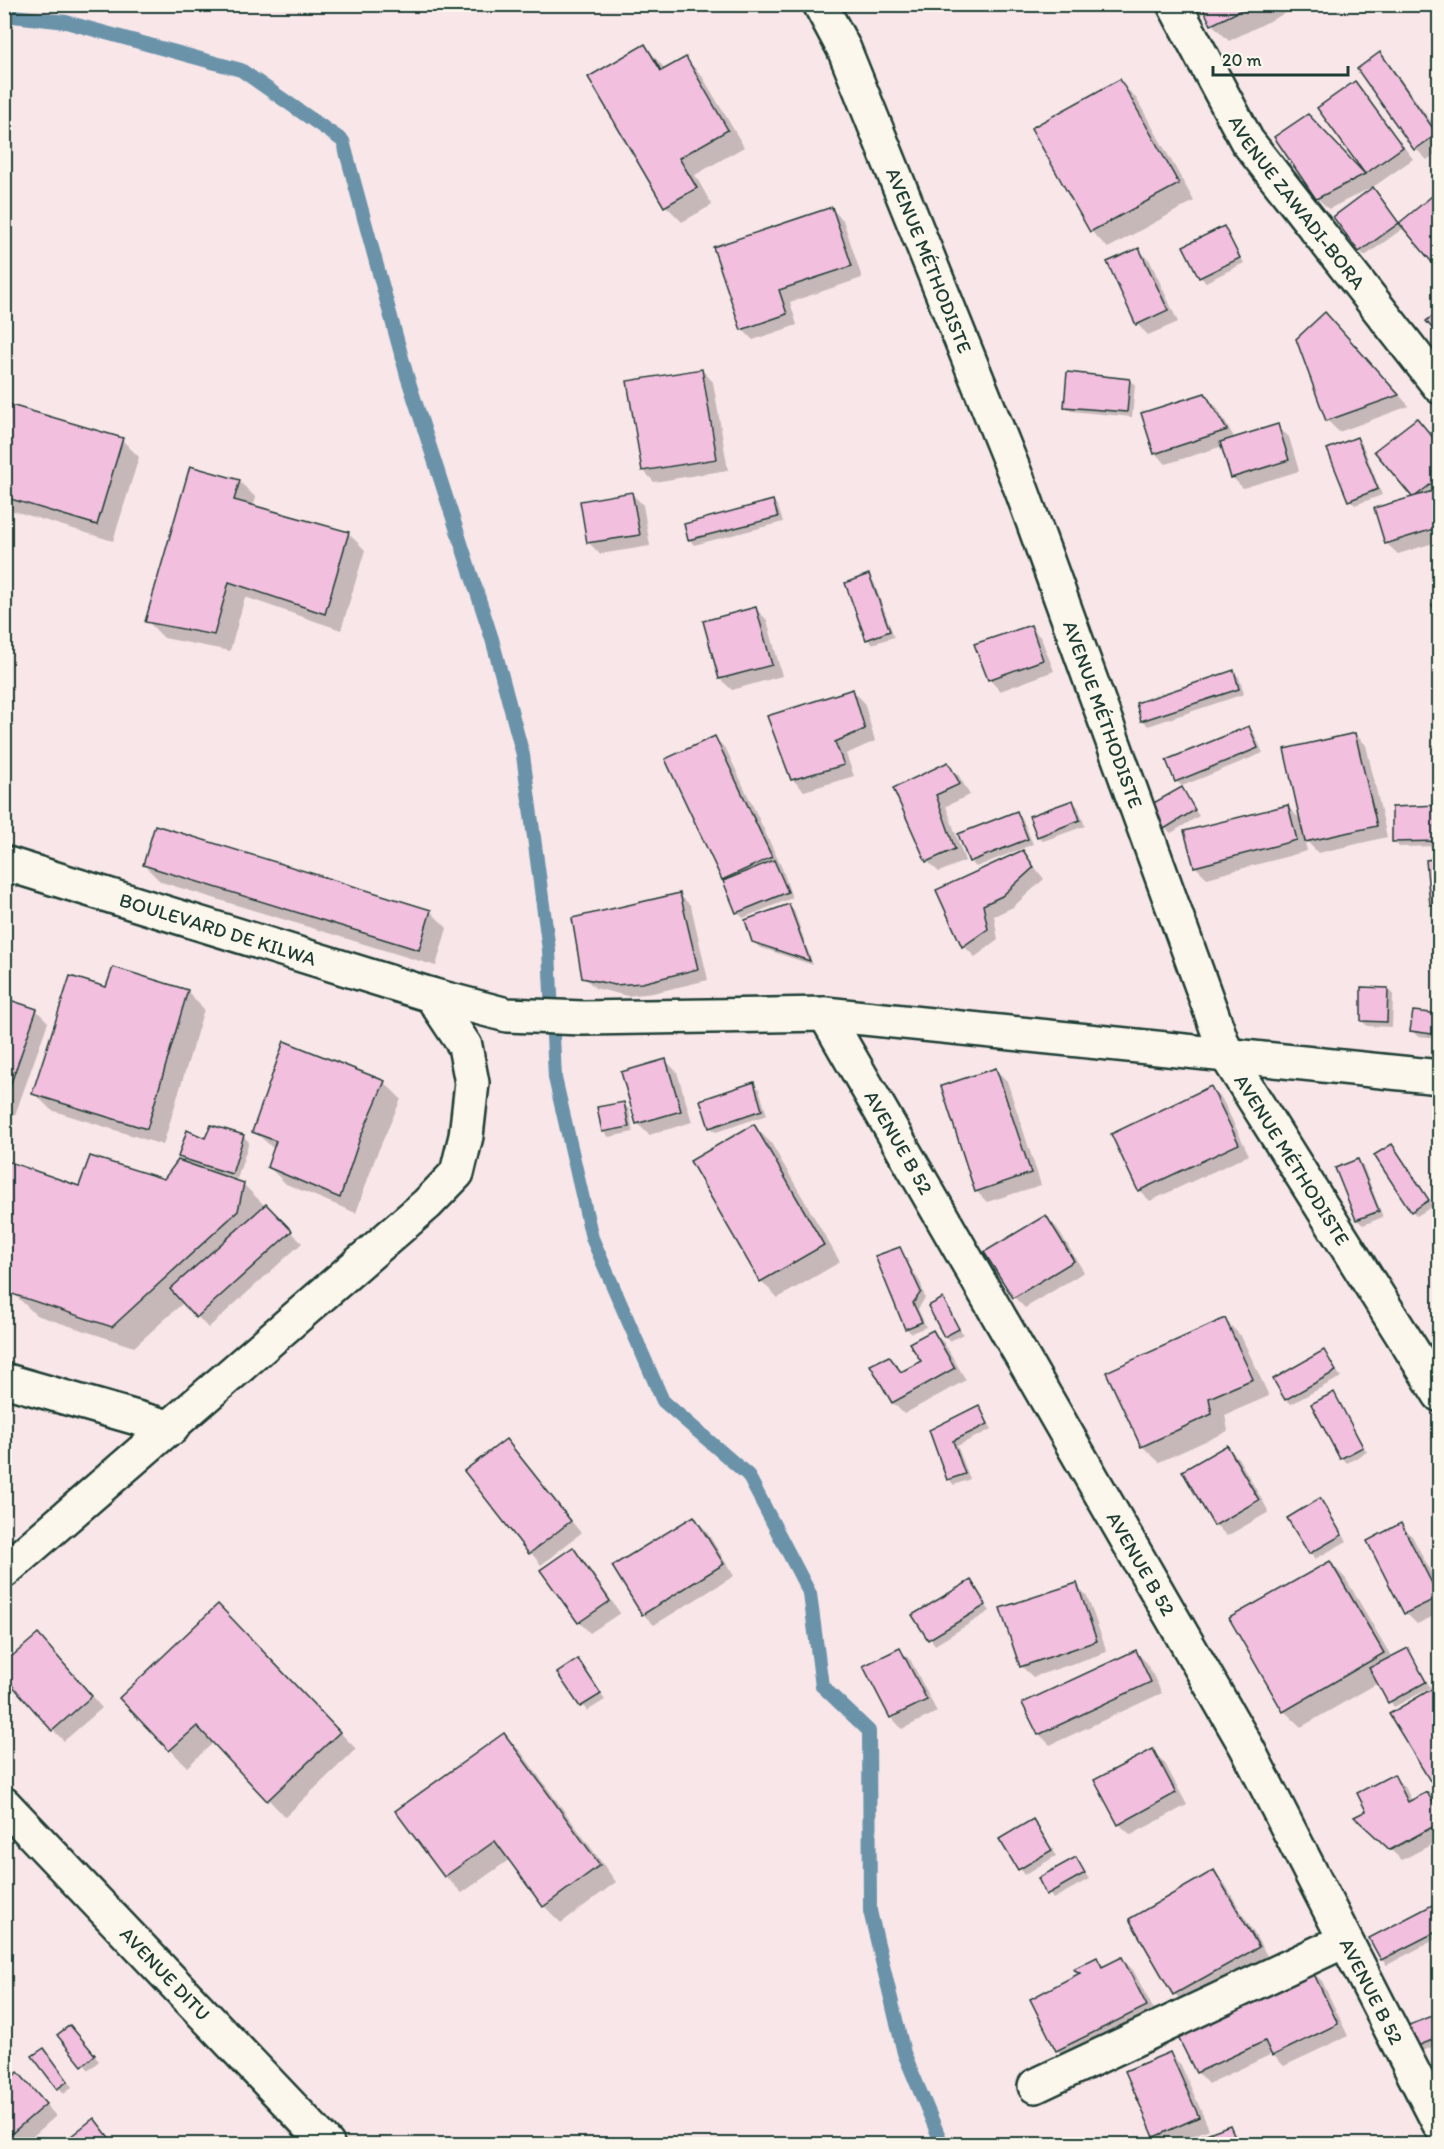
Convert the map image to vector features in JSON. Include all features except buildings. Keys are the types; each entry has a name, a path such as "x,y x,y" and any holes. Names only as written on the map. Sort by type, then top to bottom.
{"street":[{"name":"AVENUE MÉTHODISTE","path":"820,4 844,49 1022,491 1227,1056 1440,1395"},
{"name":"AVENUE ZAWADI-BORA","path":"1174,4 1247,141 1440,387"},
{"name":"BOULEVARD DE KILWA","path":"4,863 430,995 507,1015 583,1018 825,1014 1440,1077"},
{"path":"4,1571 172,1428 427,1204 457,1173 466,1136 472,1083 465,1046 430,995"},
{"name":"AVENUE B 52","path":"825,1014 1246,1746 1440,2125"},
{"path":"4,1380 172,1428"},
{"name":"AVENUE DITU","path":"4,1804 327,2145"},
{"path":"1035,2086 1344,1941"}],"waterway":[{"path":"4,15 66,22 241,70 343,141 407,376 492,639 523,755 549,950 555,1078 592,1238 663,1401 748,1475 810,1594 822,1686 869,1731 870,1911 904,2053 942,2144"}]}
